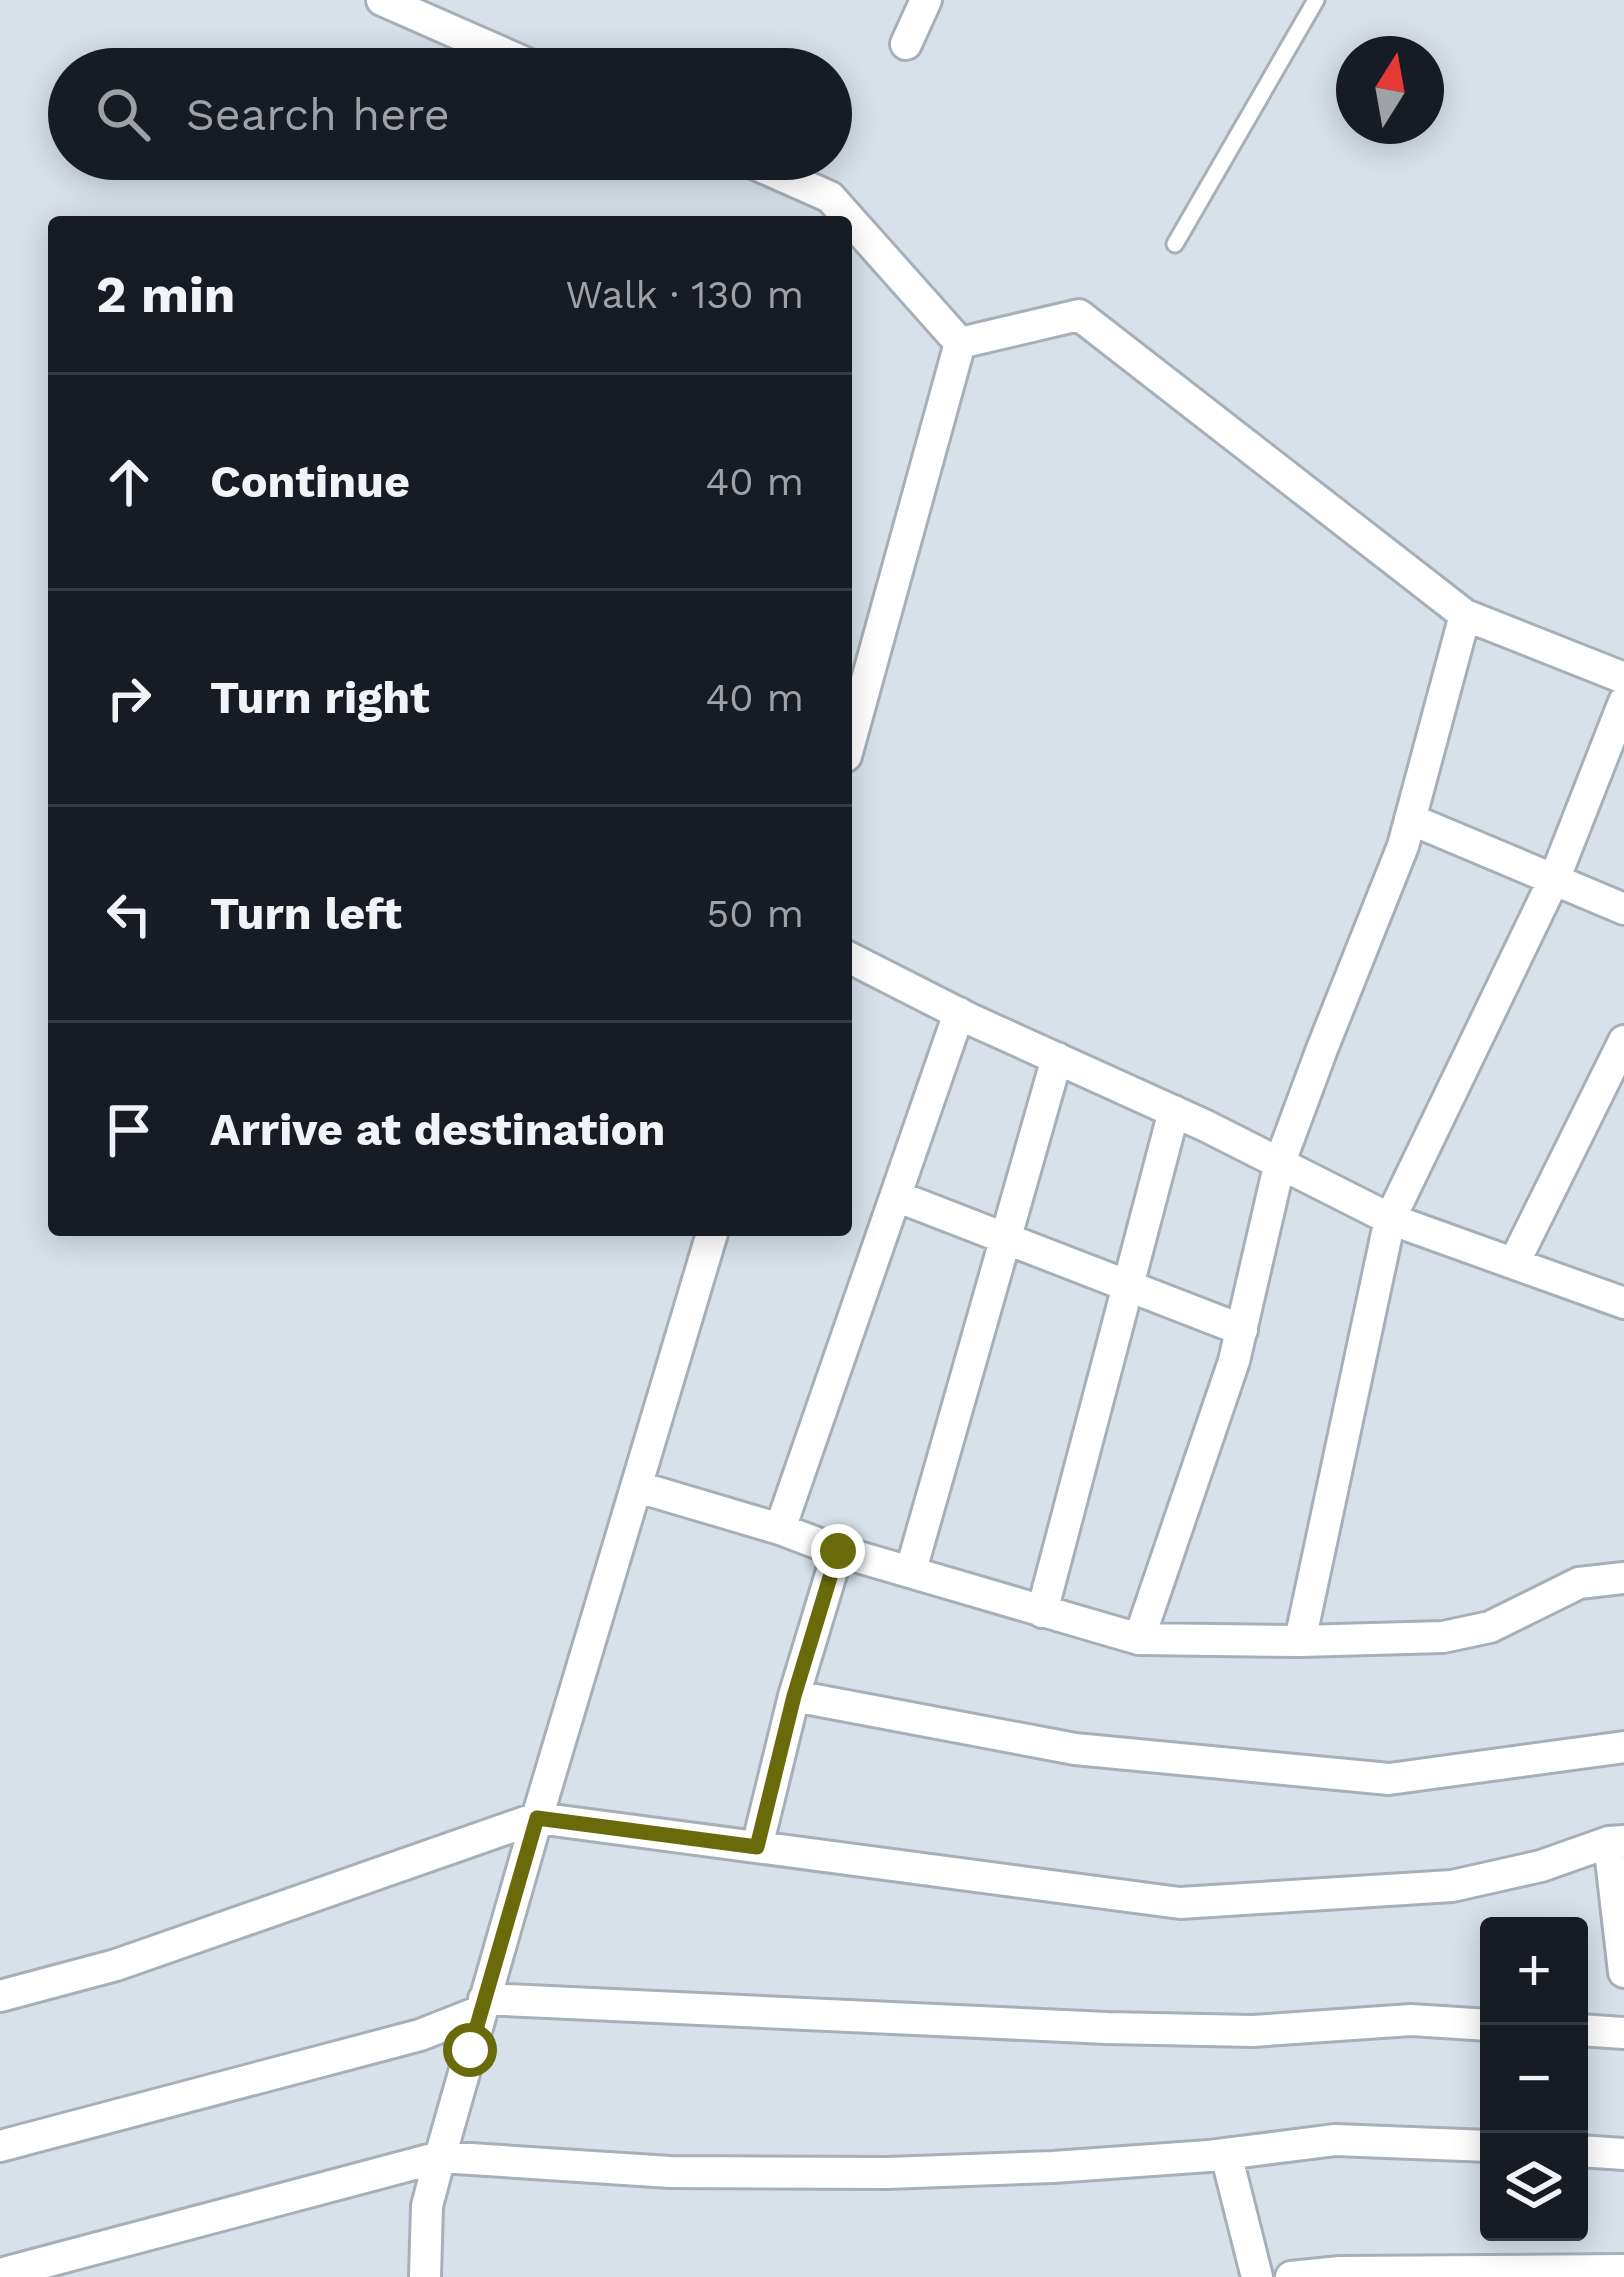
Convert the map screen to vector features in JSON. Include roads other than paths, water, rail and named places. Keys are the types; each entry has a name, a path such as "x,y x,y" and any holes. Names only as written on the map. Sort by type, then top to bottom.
{"street":[{"path":"382,0 437,11 502,48"},
{"path":"906,44 926,0"},
{"path":"793,180 830,196 848,216"},
{"path":"852,221 960,343"},
{"path":"960,343 1079,316 1465,615 1624,678"},
{"path":"852,733 960,343"},
{"path":"1139,1639 1234,1361 1280,1162 1403,846 1465,615"},
{"path":"1300,1641 1390,1219 1553,879 1624,702"},
{"path":"1410,819 1624,909"},
{"path":"852,959 1390,1219 1624,1303"},
{"path":"780,1529 959,1013"},
{"path":"1514,1263 1624,1041"},
{"path":"910,1570 1057,1058"},
{"path":"1042,1612 1174,1111"},
{"path":"896,1196 1241,1330"},
{"path":"424,2277 427,2206 440,2157 711,1236"},
{"path":"638,1487 1139,1639 1443,1636 1490,1627 1579,1583 1624,1578"},
{"path":"757,1847 794,1696 838,1551"},
{"path":"794,1696 1075,1749 1389,1779 1624,1747"},
{"path":"0,1996 116,1965 537,1818 1180,1903 1452,1886 1541,1866 1616,1842 1624,1972"},
{"path":"0,2146 420,2035 482,2006 1128,2029 1253,2031 1411,2020 1480,2024"},
{"path":"1588,2031 1624,2033"},
{"path":"0,2274 440,2157 670,2172 887,2173 1053,2167 1335,2140 1480,2146"},
{"path":"1588,2152 1624,2154"},
{"path":"1226,2154 1257,2277"},
{"path":"1292,2277 1624,2270"}],"lane":[{"path":"1175,244 1316,0"}]}
